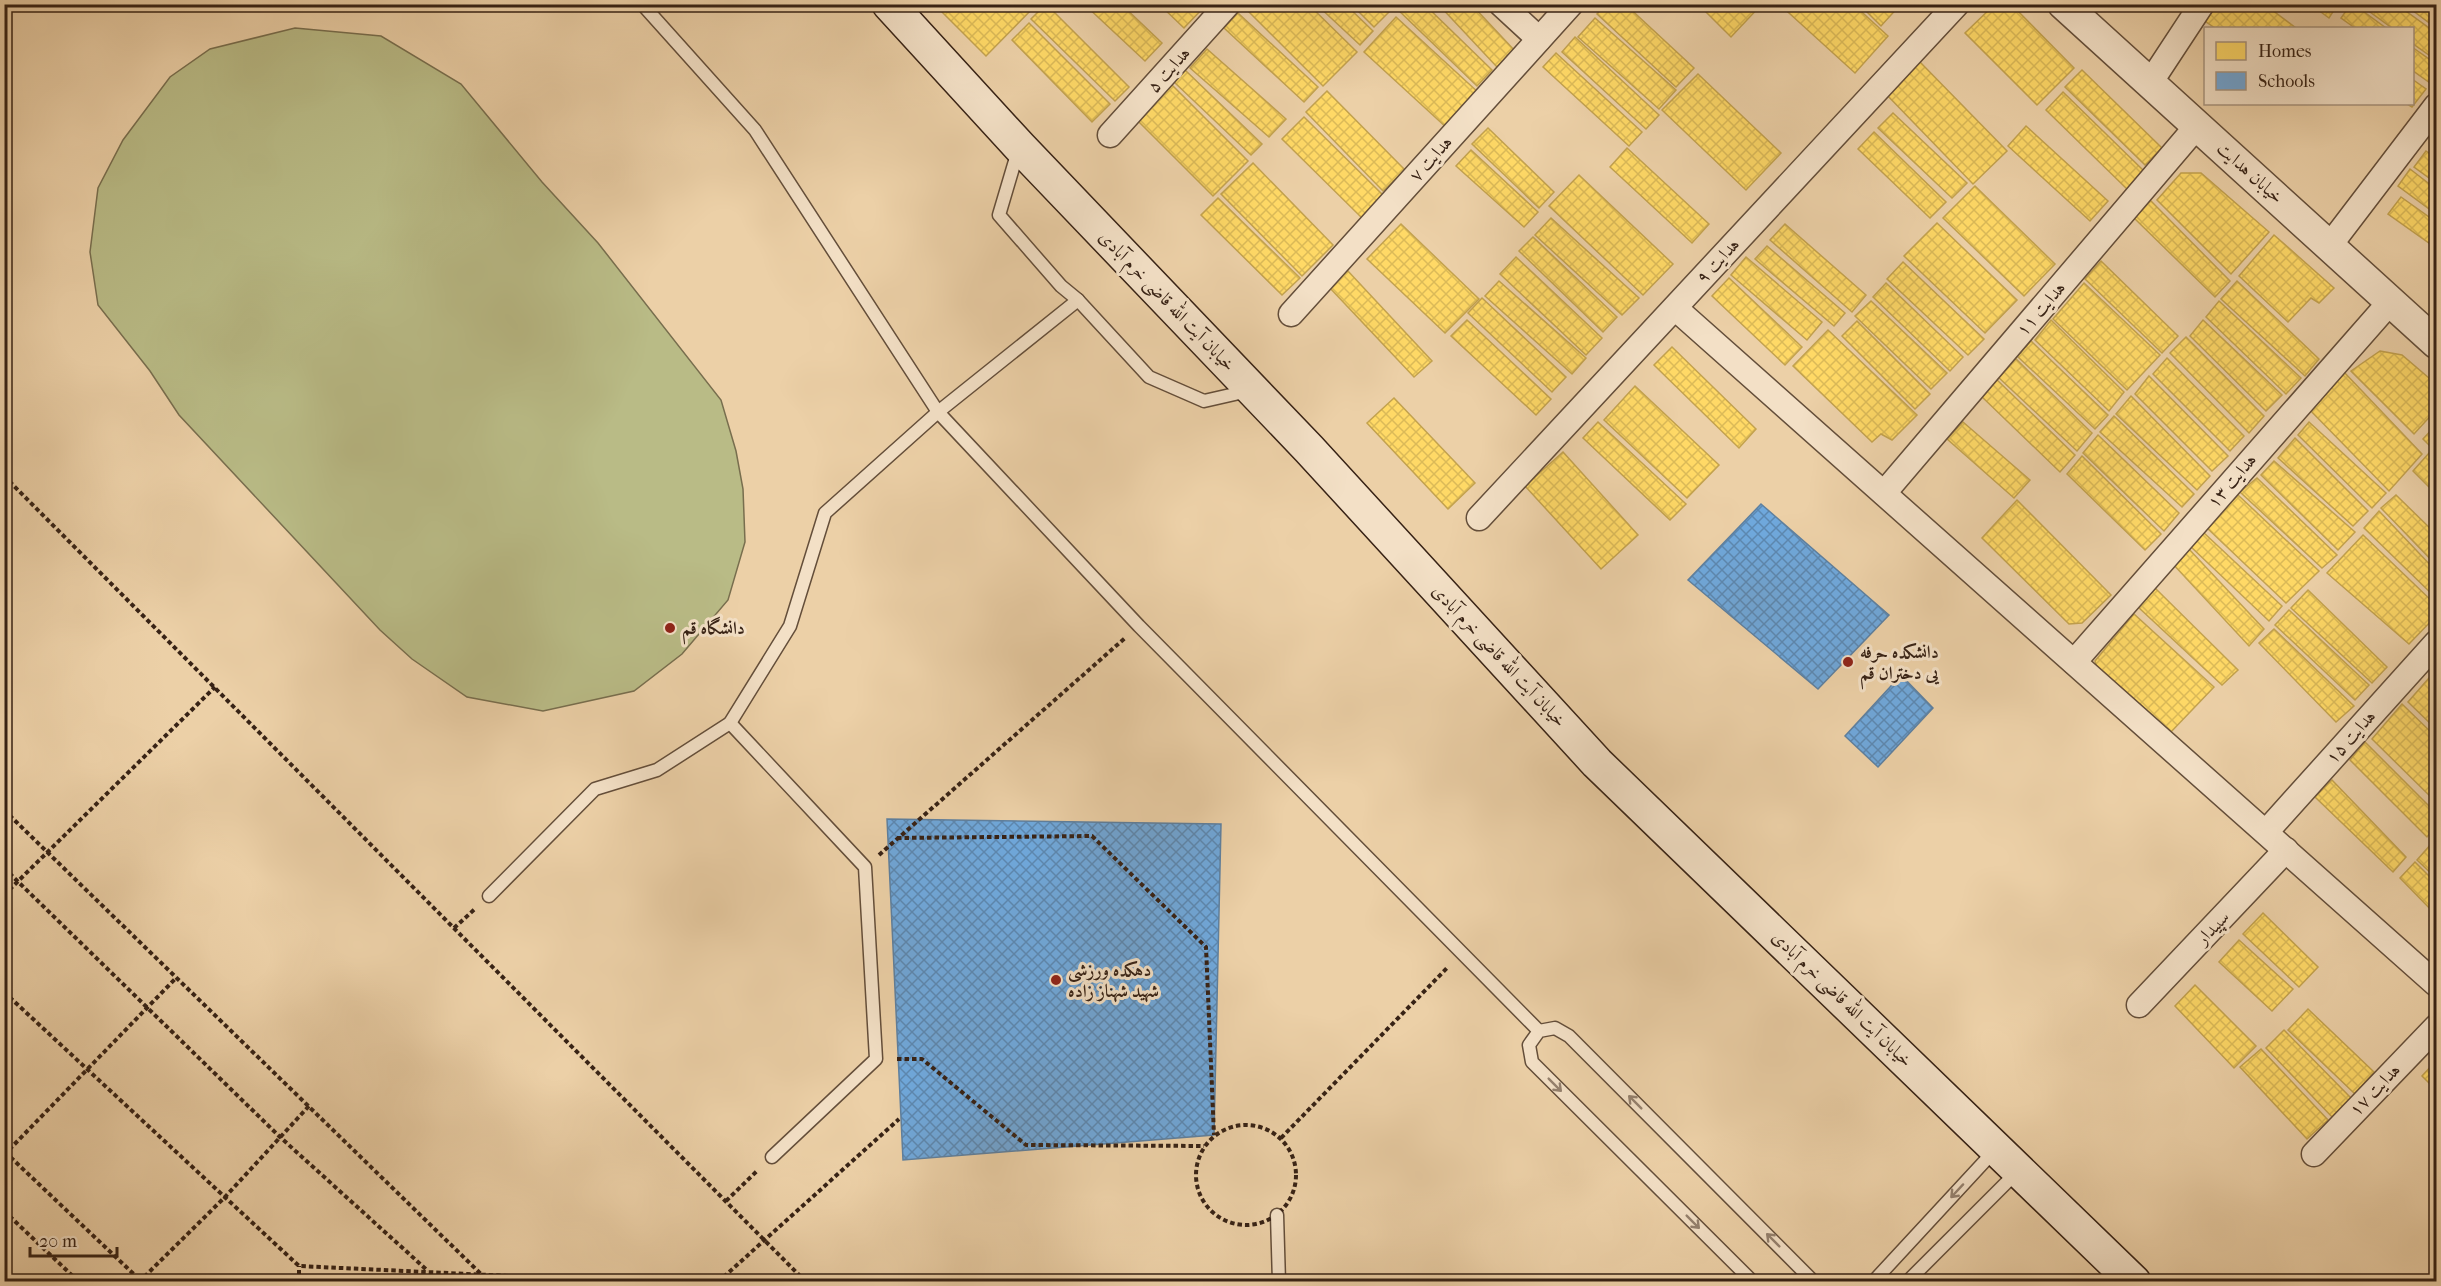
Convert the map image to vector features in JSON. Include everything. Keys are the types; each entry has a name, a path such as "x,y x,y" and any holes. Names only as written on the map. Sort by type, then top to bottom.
{"main road":[{"name":"خیابان آیت الله قاضی خرم آبادی","path":"889,4 1020,147 1252,390 1597,763 2134,1281"}],"street":[{"name":"هدایت ۵","path":"1110,135 1228,4"},
{"path":"1501,4 1539,39"},
{"name":"هدایت ۷","path":"1291,314 1571,4"},
{"name":"هدایت ۹","path":"1479,518 1957,4"},
{"name":"خیابان هدایت","path":"2063,4 2436,343"},
{"path":"2150,83 2202,4"},
{"path":"2330,245 2436,106"},
{"name":"هدایت ۱۱","path":"1884,493 2197,126"},
{"name":"هدایت ۱۳","path":"2074,662 2391,301"},
{"path":"1676,308 2436,984"},
{"name":"هدایت ۱۵","path":"2266,832 2436,643"},
{"name":"سپیدار","path":"2139,1005 2286,850"},
{"name":"هدایت ۱۷","path":"2314,1154 2436,1027"}],"lane":[{"path":"642,4 755,130 938,412 1139,626 1539,1031"},
{"path":"1020,147 999,215 1061,286 1078,300 1149,377 1204,401 1252,390"},
{"path":"489,896 595,789 657,770 730,723 790,626 825,513 938,412 1078,300"},
{"path":"730,723 865,867 876,1059 772,1157"},
{"path":"1753,1281 1532,1062 1528,1045 1539,1031 1555,1028 1569,1036 1814,1281"},
{"path":"1873,1281 2007,1160"},
{"path":"1907,1281 2007,1160"},
{"path":"1277,1215 1280,1281"}],"path":[{"path":"4,476 806,1281"},
{"path":"865,867 1139,626"},
{"path":"4,895 215,687"},
{"path":"4,810 481,1274"},
{"path":"897,838 1092,836 1206,946 1214,1135"},
{"path":"4,868 280,1137 429,1272"},
{"path":"454,928 489,896"},
{"path":"1281,1138 1462,953"},
{"path":"176,978 5,1153 140,1281 225,1197 309,1106"},
{"path":"4,992 299,1266 637,1281"},
{"path":"876,1059 922,1059 1026,1145 1204,1146"},
{"path":"718,1281 899,1119"},
{"path":"1255,1125 1281,1138 1290,1149 1297,1177 1294,1191 1287,1204 1277,1215 1251,1226 1236,1225 1211,1212 1196,1187 1195,1173 1204,1146 1214,1135 1226,1128 1255,1125"},
{"path":"726,1201 772,1157"},
{"path":"4,1211 79,1281"},
{"path":"299,1266 299,1281"}],"green space":[{"path":"295,28 381,36 461,84 542,182 598,243 721,400 736,451 743,489 745,542 728,600 682,654 634,691 543,711 467,697 412,659 380,630 179,415 150,371 98,305 90,252 98,188 123,140 170,77 210,49"}],"building: Homes":[{"path":"934,4 1037,4 986,56"},
{"path":"1046,4 1129,87 1115,101 1031,19"},
{"path":"1084,4 1121,4 1162,43 1145,61"},
{"path":"1159,4 1207,4 1184,28"},
{"path":"1251,4 1308,4 1357,52 1323,86 1246,9"},
{"path":"1316,4 1345,4 1373,31 1360,45"},
{"path":"1351,4 1384,4 1390,11 1374,27"},
{"path":"1399,4 1424,4 1492,70 1477,86 1396,8"},
{"path":"1438,4 1471,4 1515,51 1497,67"},
{"path":"1606,4 1625,4 1694,68 1676,87 1597,14"},
{"path":"1698,4 1762,4 1731,37"},
{"path":"1779,4 1853,4 1888,36 1855,73"},
{"path":"1859,4 1901,4 1881,26"},
{"path":"1995,4 2011,4 2074,68 2037,105 1965,33"},
{"path":"2209,4 2264,4 2295,27 2214,27 2199,17"},
{"path":"2310,4 2338,4 2329,18"},
{"path":"2353,4 2385,27 2354,27 2341,18"},
{"path":"2359,4 2396,4 2436,33 2436,60 2414,44 2414,27 2391,27"},
{"path":"2404,4 2436,4 2436,28"},
{"path":"1238,13 1318,87 1304,102 1224,28"},
{"path":"1396,17 1480,94 1448,129 1364,52"},
{"path":"1595,18 1676,90 1659,109 1578,37"},
{"path":"1029,23 1110,104 1092,122 1012,40"},
{"path":"1575,37 1659,115 1646,129 1562,52"},
{"path":"2414,48 2436,64 2436,73 2430,83 2414,71"},
{"path":"1207,49 1286,119 1269,137 1190,68"},
{"path":"1556,53 1642,132 1629,146 1543,67"},
{"path":"1920,62 2007,151 1973,184 1886,94"},
{"path":"1185,70 1262,144 1251,155 1174,82"},
{"path":"2082,70 2162,148 2145,165 2065,87"},
{"path":"1698,74 1781,153 1746,190 1662,110"},
{"path":"2414,80 2426,89 2414,104"},
{"path":"1171,84 1248,161 1213,196 1136,119"},
{"path":"1327,91 1405,170 1383,191 1306,112"},
{"path":"2063,92 2145,172 2128,190 2046,110"},
{"path":"1893,113 1967,183 1952,198 1878,128"},
{"path":"1304,117 1384,196 1362,218 1282,139"},
{"path":"2026,126 2108,201 2090,221 2008,146"},
{"path":"1488,128 1554,192 1539,208 1472,144"},
{"path":"1874,132 1946,202 1930,218 1858,149"},
{"path":"1627,148 1709,224 1692,243 1610,167"},
{"path":"1471,150 1538,212 1524,227 1456,166"},
{"path":"2426,151 2436,158 2436,183 2414,167"},
{"path":"1253,163 1333,245 1302,276 1221,194"},
{"path":"2410,169 2436,189 2436,214 2398,186"},
{"path":"2181,173 2201,173 2269,232 2231,274 2157,200"},
{"path":"1579,175 1673,264 1643,295 1549,206"},
{"path":"1975,186 2055,264 2024,296 1943,218"},
{"path":"2401,197 2436,222 2436,248 2388,214"},
{"path":"1218,198 1300,278 1282,295 1201,215"},
{"path":"2150,200 2230,281 2215,297 2134,218"},
{"path":"1551,218 1639,298 1622,315 1535,235"},
{"path":"1937,223 2017,300 1985,333 1904,256"},
{"path":"1401,224 1479,299 1445,333 1367,259"},
{"path":"1785,224 1866,295 1852,312 1770,240"},
{"path":"2274,235 2334,288 2319,303 2311,298 2288,322 2239,276"},
{"path":"1533,237 1617,317 1603,332 1519,251"},
{"path":"1767,246 1845,313 1834,326 1755,259"},
{"path":"1516,257 1602,338 1586,355 1500,274"},
{"path":"1746,257 1822,322 1807,340 1731,275"},
{"path":"2101,261 2178,336 2162,353 2085,279"},
{"path":"1903,262 1984,339 1968,355 1887,279"},
{"path":"1347,270 1432,361 1414,377 1329,287"},
{"path":"1729,278 1802,347 1785,365 1712,296"},
{"path":"1499,281 1586,358 1572,374 1485,296"},
{"path":"2237,281 2319,359 2305,376 2221,299"},
{"path":"1886,283 1963,357 1950,371 1873,297"},
{"path":"2084,283 2160,355 2127,390 2053,319"},
{"path":"1482,298 1566,377 1552,392 1468,313"},
{"path":"1871,301 1947,373 1931,389 1855,316"},
{"path":"2219,301 2301,378 2286,394 2206,317"},
{"path":"1467,320 1551,399 1536,415 1451,336"},
{"path":"2051,320 2124,392 2109,411 2035,340"},
{"path":"2203,320 2282,395 2266,411 2190,336"},
{"path":"1857,321 1930,394 1915,409 1842,336"},
{"path":"1828,330 1917,415 1892,440 1881,434 1872,442 1793,366"},
{"path":"2186,337 2264,416 2249,433 2170,353"},
{"path":"2031,341 2108,415 2095,429 2017,356"},
{"path":"1672,347 1756,429 1739,448 1654,365"},
{"path":"2380,351 2402,355 2436,384 2436,410 2414,434 2351,371"},
{"path":"2013,356 2092,433 2077,451 1997,376"},
{"path":"2167,358 2244,436 2230,451 2153,374"},
{"path":"2343,371 2422,454 2389,491 2308,408"},
{"path":"2149,376 2228,456 2212,471 2135,394"},
{"path":"1995,378 2075,455 2060,472 1980,395"},
{"path":"1635,386 1719,465 1687,498 1604,420"},
{"path":"2131,396 2210,476 2197,490 2116,414"},
{"path":"1394,398 1475,483 1448,509 1367,423"},
{"path":"2114,416 2194,494 2182,507 2100,432"},
{"path":"1598,422 1686,504 1670,520 1583,438"},
{"path":"1963,422 2030,480 2014,498 1947,439"},
{"path":"2309,422 2386,493 2372,508 2298,435"},
{"path":"2436,425 2436,452 2423,439"},
{"path":"2098,435 2179,513 2164,531 2083,453"},
{"path":"2295,438 2368,511 2353,526 2278,458"},
{"path":"1563,452 1638,535 1601,569 1525,486"},
{"path":"2429,453 2436,460 2436,494 2413,471"},
{"path":"2082,456 2161,534 2145,550 2067,474"},
{"path":"2274,461 2355,532 2338,550 2261,475"},
{"path":"2257,478 2337,555 2322,568 2240,492"},
{"path":"2238,495 2319,571 2286,603 2206,527"},
{"path":"2396,495 2436,534 2436,565 2381,508"},
{"path":"2017,500 2111,595 2082,623 2069,624 1982,538"},
{"path":"2379,511 2436,571 2436,598 2364,528"},
{"path":"2203,532 2282,606 2269,621 2190,546"},
{"path":"2363,535 2436,605 2436,616 2409,644 2327,573"},
{"path":"2187,547 2264,629 2249,646 2172,563"},
{"path":"2155,588 2238,670 2222,685 2138,607"},
{"path":"2308,590 2387,667 2372,683 2291,608"},
{"path":"2289,610 2369,685 2355,700 2275,625"},
{"path":"2134,614 2214,687 2169,734 2099,675 2095,661"},
{"path":"2274,629 2354,706 2336,722 2259,643"},
{"path":"2436,670 2436,729 2408,702"},
{"path":"2402,704 2436,737 2436,802 2372,739"},
{"path":"2365,742 2436,813 2436,826 2427,837 2350,760"},
{"path":"2332,780 2406,857 2393,872 2315,797"},
{"path":"2431,844 2436,849 2436,878 2417,860"},
{"path":"2415,862 2436,883 2436,915 2400,878"},
{"path":"2263,913 2318,967 2299,987 2243,934"},
{"path":"2239,940 2293,989 2272,1011 2219,962"},
{"path":"2195,985 2256,1046 2234,1068 2175,1006"},
{"path":"2308,1009 2374,1072 2355,1094 2288,1030"},
{"path":"2284,1030 2351,1098 2333,1118 2266,1048"},
{"path":"2261,1049 2328,1120 2307,1139 2240,1067"},
{"path":"2436,1061 2436,1090 2422,1076"}],"building: Schools":[{"path":"1761,504 1889,615 1818,689 1688,580"},
{"path":"1901,675 1933,708 1878,767 1845,736"},
{"name":"دهکده ورزشی شهید شهناز زاده","path":"887,819 1221,824 1214,1135 903,1160"}],"place":[{"name":"دانشگاه قم","path":"670,628"},
{"name":"دانشکده حرفه یی دختران قم","path":"1848,662"},
{"name":"دهکده ورزشی شهید شهناز زاده","path":"1056,980"}]}
